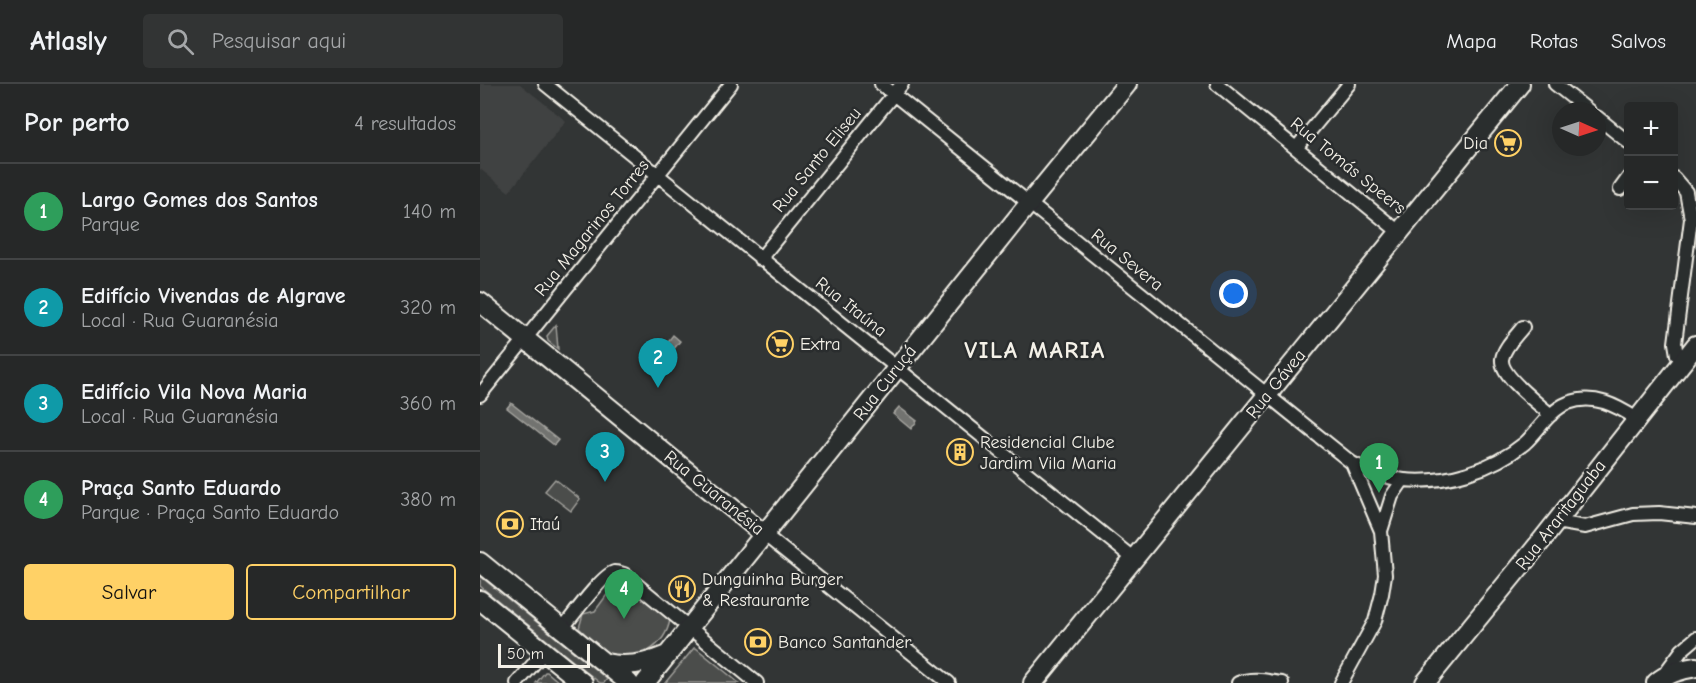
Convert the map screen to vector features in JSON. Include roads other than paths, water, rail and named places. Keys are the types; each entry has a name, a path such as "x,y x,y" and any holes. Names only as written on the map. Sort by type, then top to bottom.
{"street":[{"name":"Rua Itaúna","path":"545,84 1134,559"},
{"name":"Rua Magarinos Torres","path":"480,395 731,84"},
{"name":"Rua Severa","path":"881,84 1352,463"},
{"name":"Rua Santo Eliseu","path":"760,259 902,84"},
{"name":"Rua Curuçá","path":"645,683 1028,203 1127,84"},
{"name":"Rua Tomás Speers","path":"1217,84 1400,232"},
{"path":"1297,147 1349,84"},
{"name":"Rua Gávea","path":"1033,683 1520,84"},
{"path":"1555,84 1578,102"},
{"path":"1606,124 1624,138"},
{"path":"1678,183 1686,192 1691,219 1675,343 1677,355 1683,360"},
{"path":"1620,189 1624,184"},
{"name":"Rua Guaranésia","path":"480,302 949,683"},
{"path":"1522,327 1505,350 1502,360 1503,368 1551,415"},
{"name":"Rua Araritaguaba","path":"1425,683 1696,345"},
{"path":"1352,463 1379,474 1403,480 1434,480 1488,466 1514,451 1568,402 1594,399 1607,402 1637,419"},
{"path":"1341,683 1371,632 1380,609 1384,575 1381,531 1352,463"},
{"path":"1381,531 1392,496 1403,480"},
{"path":"1556,522 1585,527 1633,514 1659,513 1696,518"},
{"path":"480,562 629,683"},
{"path":"562,629 603,580 615,572 624,574 757,683"},
{"path":"480,600 583,683"},
{"path":"1658,680 1682,650 1696,638"},
{"path":"518,683 544,652"},
{"path":"604,663 643,664 668,654"},
{"path":"1658,680 1684,669 1696,667"},
{"path":"1238,683 1256,680 1282,683"}],"place":[{"name":"Dia","path":"1508,143"},
{"name":"Extra","path":"780,344"},
{"name":"Edifício Vivendas de Algrave","path":"658,388"},
{"name":"Residencial Clube Jardim Vila Maria","path":"960,452"},
{"name":"Edifício Vila Nova Maria","path":"605,482"},
{"name":"Largo Gomes dos Santos","path":"1379,493"},
{"name":"Itaú","path":"510,524"},
{"name":"Dunguinha Burger & Restaurante","path":"682,589"},
{"name":"Praça Santo Eduardo","path":"624,619"},
{"name":"Banco Santander","path":"758,642"}],"district":[{"name":"VILA MARIA","path":"1035,350"}]}
